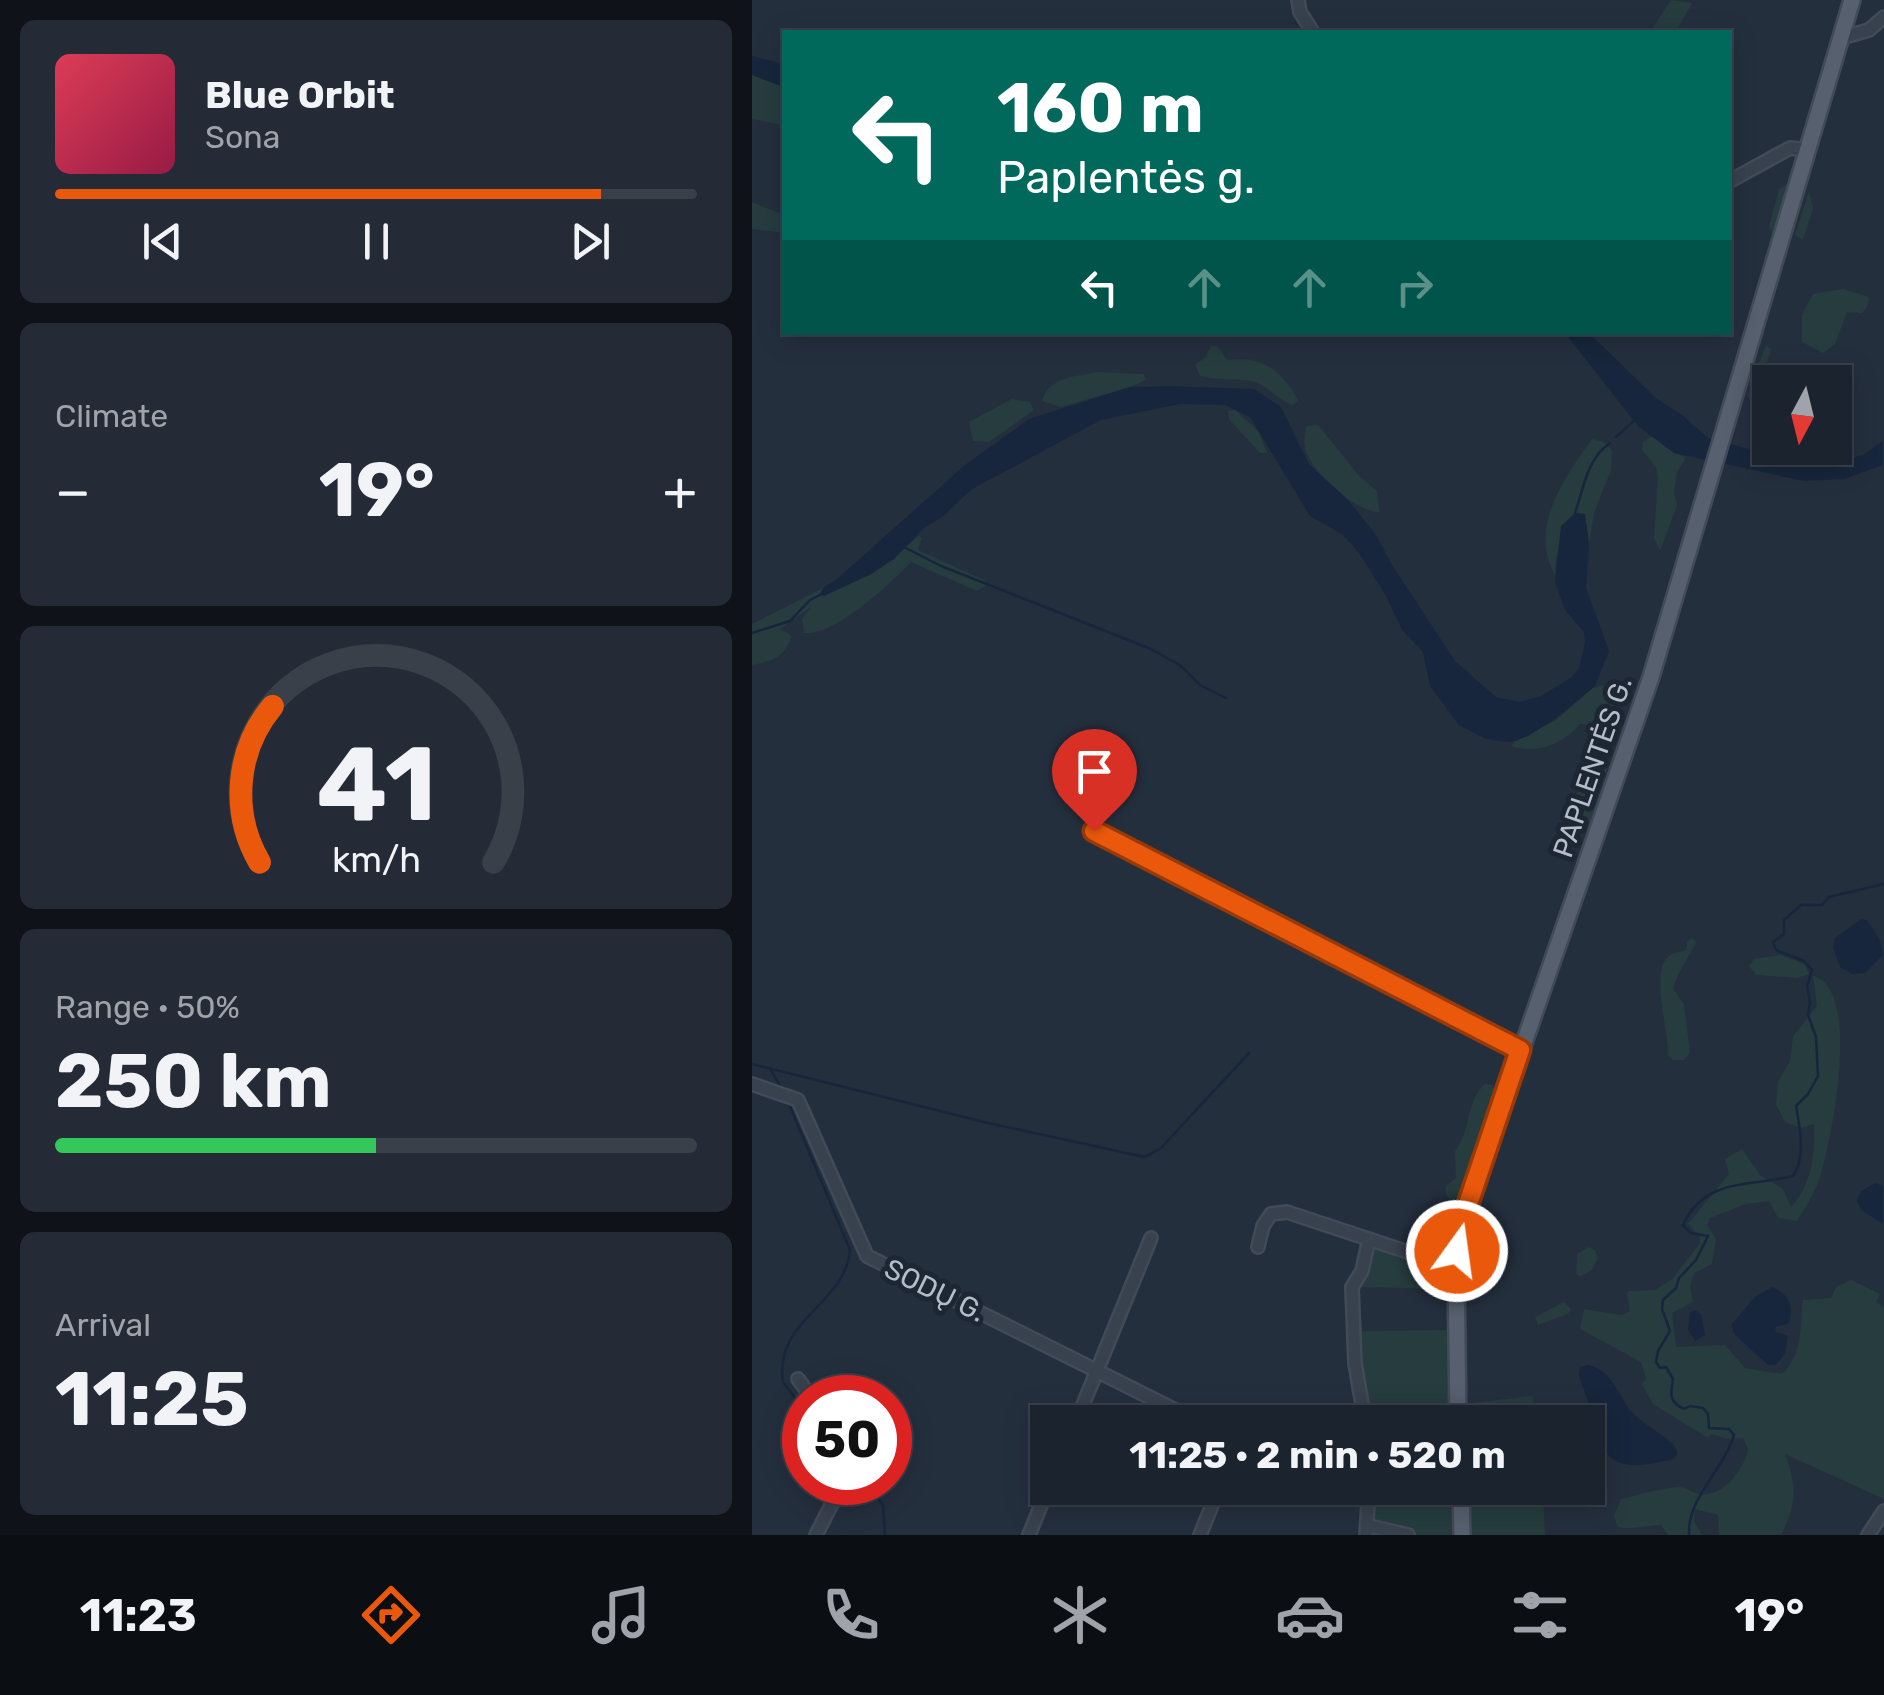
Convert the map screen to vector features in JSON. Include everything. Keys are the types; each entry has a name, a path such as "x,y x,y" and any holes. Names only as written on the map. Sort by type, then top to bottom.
{"main road":[{"name":"PAPLENTĖS G.","path":"1458,1405 1456,1268 1467,1207 1651,677 1852,0"},
{"path":"1461,1505 1462,1535"}],"street":[{"path":"1298,0 1300,12 1312,30"},
{"path":"1841,38 1869,30 1884,17"},
{"path":"1732,180 1790,148 1808,150"},
{"path":"1094,831 1520,1050"},
{"name":"SODŲ G.","path":"752,1084 798,1100 867,1256 1165,1405"},
{"path":"1258,1247 1270,1214 1279,1211 1456,1268"},
{"path":"1083,1405 1151,1238"},
{"path":"1362,1405 1355,1363 1352,1287 1362,1271 1369,1239"},
{"path":"816,1535 832,1505"},
{"path":"1028,1535 1041,1505"},
{"path":"1200,1535 1212,1505"},
{"path":"1368,1505 1367,1530 1408,1535"},
{"path":"1868,1535 1884,1511"}],"green space":[{"path":"1671,0 1692,3 1677,30 1651,30"},
{"path":"752,75 782,86 782,125 752,119"},
{"path":"1787,184 1772,236 1769,226 1779,189"},
{"path":"1809,191 1813,208 1803,240 1795,235"},
{"path":"752,202 782,214 782,233 752,229"},
{"path":"1843,289 1869,297 1867,307 1862,313 1847,312 1835,344 1823,353 1802,342 1802,315 1813,294"},
{"path":"1211,345 1218,347 1227,360 1250,360 1269,367 1285,380 1298,400 1293,405 1288,403 1253,381 1200,376 1195,364 1205,358"},
{"path":"1766,345 1771,350 1766,365 1758,365"},
{"path":"1097,372 1144,374 1146,380 1061,407 1042,401 1057,382"},
{"path":"1012,399 1030,402 1034,410 989,442 973,441 969,422"},
{"path":"1235,410 1258,431 1267,453 1260,453 1229,419 1228,411"},
{"path":"1318,425 1360,477 1377,491 1379,512 1350,500 1314,466 1304,442 1306,426"},
{"path":"1653,436 1674,453 1686,457 1677,472 1677,506 1660,551 1654,538 1658,477 1656,467 1642,450 1643,442"},
{"path":"1592,439 1604,442 1612,450 1611,470 1594,513 1589,544 1585,514 1575,513 1556,557 1555,575 1548,557 1548,521 1561,486"},
{"path":"919,536 922,538 918,550 986,581 986,586 977,591 911,562 846,618 817,632 804,633 802,619 812,606 780,629 792,636 781,654 752,665 752,624 823,588 824,596 871,574"},
{"path":"1611,683 1613,705 1605,725 1580,724 1558,742 1540,748 1512,746 1556,720 1593,688"},
{"path":"1598,744 1596,761 1608,766 1590,823 1585,828 1566,828 1588,759"},
{"path":"1692,938 1696,942 1673,989 1684,1004 1690,1053 1684,1060 1673,1060 1668,1055 1661,972 1665,961 1687,949"},
{"path":"1780,955 1804,964 1809,974 1797,978 1756,975 1749,966 1754,959"},
{"path":"1813,976 1828,987 1837,1008 1840,1036 1836,1103 1819,1180 1797,1221 1778,1218 1769,1201 1746,1204 1710,1218 1707,1225 1716,1239 1712,1264 1694,1273 1690,1287 1693,1302 1672,1313 1676,1347 1725,1345 1745,1368 1782,1374 1797,1349 1803,1300 1831,1298 1836,1287 1851,1280 1880,1294 1876,1302 1884,1307 1884,1499 1785,1454 1794,1494 1781,1535 1719,1535 1718,1515 1695,1509 1694,1521 1702,1535 1668,1535 1661,1525 1617,1526 1614,1516 1621,1499 1676,1487 1699,1494 1716,1492 1737,1473 1748,1449 1743,1438 1711,1434 1708,1438 1653,1404 1642,1384 1646,1378 1641,1362 1580,1329 1584,1309 1621,1315 1630,1311 1629,1291 1655,1290 1672,1279 1700,1243 1700,1237 1688,1224 1729,1174 1725,1159 1742,1149 1760,1175 1783,1189 1791,1207 1798,1198 1811,1168 1814,1124 1801,1128 1785,1122 1776,1104 1778,1081 1790,1061 1793,1036 1817,1006"},
{"path":"1485,1084 1493,1085 1495,1096 1458,1198 1451,1199 1446,1196 1446,1186 1456,1178 1455,1151"},
{"path":"1486,1211 1489,1212 1477,1288 1473,1289 1474,1248"},
{"path":"1370,1243 1450,1269 1450,1289 1356,1287"},
{"path":"1589,1247 1598,1258 1592,1270 1581,1276 1576,1274 1577,1254"},
{"path":"1564,1302 1571,1309 1568,1314 1538,1325 1535,1317"},
{"path":"1451,1330 1453,1405 1367,1405 1356,1331"},
{"path":"1533,1396 1534,1405 1463,1405"},
{"path":"1374,1505 1456,1505 1458,1535 1395,1535 1375,1530"},
{"path":"1466,1505 1544,1505 1545,1535 1467,1535"}],"water":[{"path":"752,56 782,64 782,86 752,75"},
{"path":"1567,335 1591,335 1657,399 1708,438 1752,450 1752,465 1852,465 1852,458 1883,441 1883,465 1844,479 1804,481 1674,453 1638,426"},
{"path":"1130,387 1254,389 1281,407 1309,464 1348,500 1377,536 1455,661 1496,697 1519,702 1541,696 1572,677 1579,668 1584,632 1565,610 1555,582 1561,526 1575,513 1585,514 1589,544 1586,588 1609,651 1595,686 1555,719 1512,742 1484,738 1459,725 1430,686 1423,652 1402,630 1359,553 1343,535 1310,516 1250,417 1225,405 1180,404 1101,420 972,489 924,528 894,559 871,574 824,596 820,594 965,465 1029,419"},
{"path":"1861,919 1867,920 1880,940 1883,955 1865,973 1852,974 1840,967 1833,947 1835,938"},
{"path":"1875,1183 1883,1186 1883,1224 1861,1210 1857,1200 1861,1191"},
{"path":"1772,1287 1786,1297 1791,1312 1788,1324 1775,1327 1776,1332 1788,1336 1785,1354 1776,1365 1768,1365 1734,1334 1732,1324 1755,1297"},
{"path":"1690,1312 1701,1314 1705,1335 1695,1341 1688,1330"},
{"path":"1588,1365 1605,1373 1629,1409 1675,1446 1674,1459 1629,1465 1607,1454 1605,1405 1589,1405 1579,1376 1580,1367"}],"waterway":[{"path":"1616,437 1637,418"},
{"path":"1575,513 1591,465 1610,443"},
{"path":"904,547 941,566 1151,649 1180,665 1200,685 1226,698"},
{"path":"752,633 790,621 810,600 822,594"},
{"path":"1689,1535 1699,1497 1734,1435 1729,1429 1709,1428 1708,1414 1703,1408 1684,1409 1675,1403 1671,1393 1673,1379 1666,1367 1660,1368 1656,1362 1670,1331 1663,1300 1696,1260 1708,1236 1691,1233 1683,1225 1692,1210 1716,1191 1793,1176 1801,1151 1796,1106 1818,1076 1816,1037 1808,1015 1807,986 1812,970 1804,961 1776,950 1773,942 1784,934 1784,920 1801,905 1822,905 1829,897 1884,884"},
{"path":"752,1064 988,1123 1145,1157 1161,1148 1249,1053"},
{"path":"771,1070 780,1086"},
{"path":"783,1375 789,1342 836,1285 850,1250 789,1104"},
{"path":"883,1505 885,1535"}],"route":[{"path":"1094,831 1520,1050 1467,1207 1457,1251"}]}
